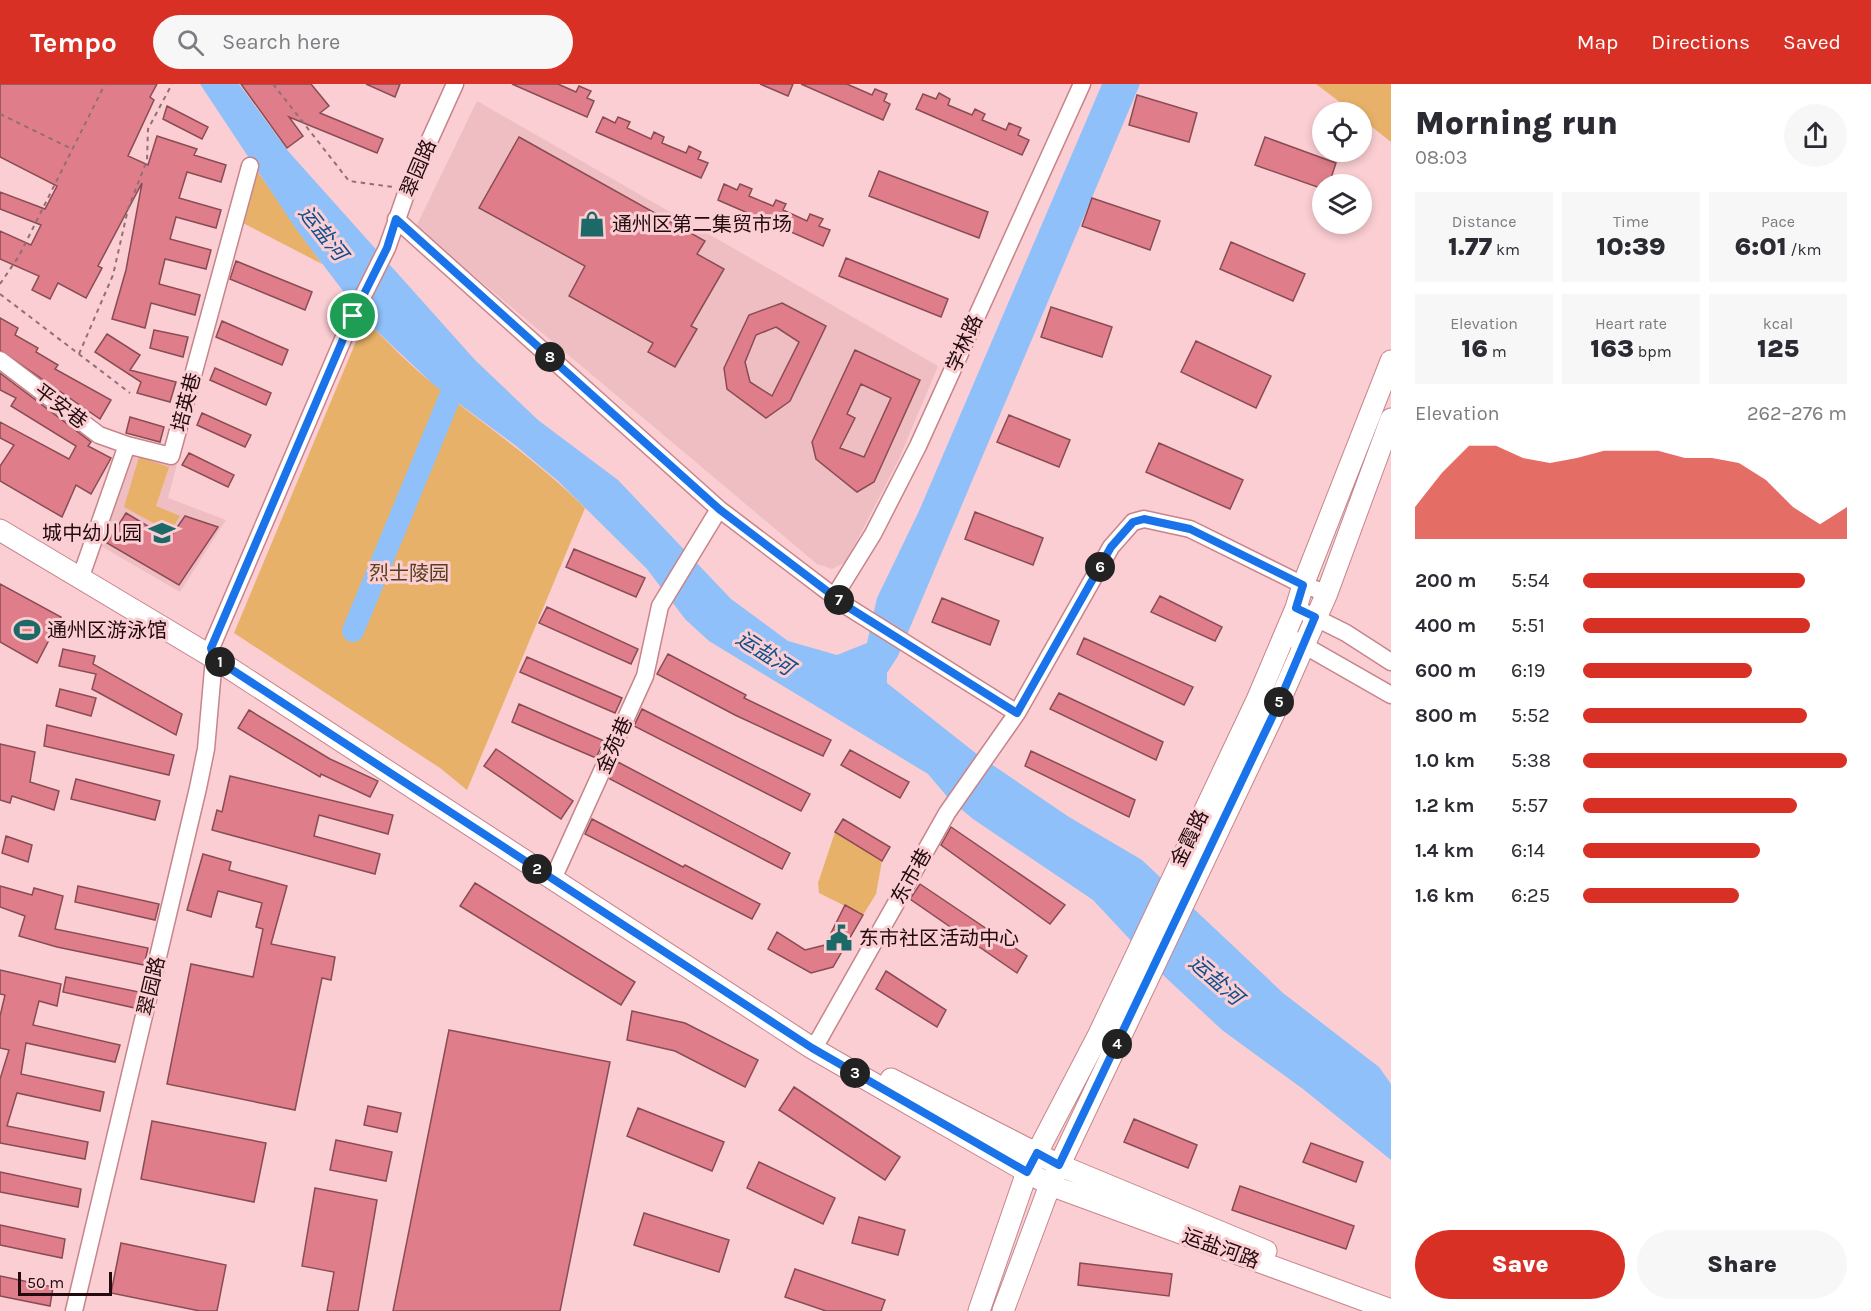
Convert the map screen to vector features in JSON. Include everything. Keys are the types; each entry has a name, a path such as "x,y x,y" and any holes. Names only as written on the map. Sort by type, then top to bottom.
{"main road":[{"name":"金霞路","path":"1003,1311 1059,1165 1276,709 1304,644 1303,585 1391,361"},
{"name":"金霞路","path":"979,1311 1027,1172 1134,959 1171,876 1257,699 1284,635 1327,593 1391,419"},
{"path":"0,517 82,574"},
{"path":"0,530 82,574 213,653 555,874"},
{"name":"运盐河路","path":"555,874 818,1041 1059,1165 1283,1258 1391,1295"},
{"name":"运盐河路","path":"555,874 812,1048 1050,1185 1391,1310"}],"street":[{"name":"翠园路","path":"74,1311 198,788 206,749 213,653 353,316 387,248 408,188 455,84"},
{"name":"学林路","path":"841,602 918,446 1082,84"},
{"name":"培英巷","path":"127,445 171,456 250,166"},
{"path":"396,219 719,509 841,602 1017,713"},
{"name":"平安巷","path":"0,360 99,435 127,445"},
{"path":"82,574 127,445"},
{"name":"金苑巷","path":"555,874 645,676 660,606 719,509"},
{"name":"东市巷","path":"818,1041 952,806 1017,713 1111,547 1133,522 1144,519 1190,529 1303,585"},
{"path":"1303,585 1327,593"},
{"path":"1305,612 1346,633 1391,662"},
{"path":"1284,635 1304,644 1391,695"}],"path":[{"path":"0,284 19,256 105,84"},
{"path":"79,354 113,275 128,209 147,160 148,129 172,84"},
{"path":"273,84 349,181 408,188"},
{"path":"0,114 72,149"},
{"path":"0,294 130,393"}],"shaded area":[{"path":"477,101 938,366 899,459 846,562 832,569 817,564 416,227"},
{"name":"城中幼儿园","path":"134,452 177,464 168,498 226,520 180,592 101,546"}],"green space":[{"path":"1316,84 1391,84 1391,142 1372,127 1372,102 1340,102"},
{"path":"258,172 322,264 241,222"},
{"name":"烈士陵园","path":"365,320 427,379 531,460 585,508 467,790 440,768 234,633"},
{"path":"139,457 169,467 156,506 180,516 170,532 124,507"},
{"path":"835,832 882,861 876,894 863,915 819,893 818,883"}],"water":[{"name":"运盐河","path":"200,84 239,84 288,151 475,360 538,420 618,480 731,599 788,641 837,655 867,643 877,598 919,511 1102,84 1140,84 898,656 887,673 887,683 978,755 1069,817 1142,860 1283,993 1379,1067 1391,1084 1391,1160 1303,1089 1222,1030 1163,975 1093,900 973,819 950,800 928,774 709,641 685,619 647,569 558,481 516,446 434,385 365,320 296,229"}],"building":[{"path":"0,84 157,84 150,97 154,100 128,156 148,165 157,136 197,149 194,155 226,165 221,182 187,172 179,198 221,210 216,228 176,217 170,239 211,250 206,269 165,259 159,284 200,295 195,315 151,303 145,328 112,319 126,270 142,183 98,266 102,268 86,298 58,283 50,299 32,290 39,276 0,259 0,231 31,245 41,225 0,209 0,192 45,209 57,186 0,157"},
{"path":"241,84 311,84 329,106 320,113 383,139 377,153 289,117 303,136 287,148"},
{"path":"366,84 400,84 395,97"},
{"path":"512,84 558,84 576,92 579,86 591,91 587,98 594,101 587,117"},
{"path":"760,84 793,84 788,96"},
{"path":"801,84 847,84 872,95 875,89 887,94 884,101 890,104 883,120"},
{"path":"939,93 950,99 948,105 972,115 975,109 985,114 982,120 1006,130 1009,123 1021,128 1018,135 1029,140 1022,155 916,109 923,94 936,99"},
{"path":"1137,95 1197,113 1189,142 1129,125"},
{"path":"167,106 208,127 202,139 163,119"},
{"path":"603,117 615,123 618,117 630,122 627,128 651,139 654,132 664,137 662,143 686,153 689,146 701,152 698,159 708,163 701,178 596,132"},
{"name":"通州区第二集贸市场","path":"519,137 705,241 697,254 724,269 691,326 697,329 675,367 648,352 653,343 569,296 585,266 479,208"},
{"path":"1265,137 1312,154 1312,162 1336,163 1332,174 1312,174 1312,185 1255,165"},
{"path":"879,171 988,212 979,238 869,196"},
{"path":"724,184 737,190 740,184 752,189 749,196 773,206 776,200 786,204 783,210 807,221 810,214 823,219 819,226 830,230 823,246 718,200"},
{"path":"1092,198 1160,221 1150,250 1082,226"},
{"path":"1231,242 1305,274 1293,301 1220,269"},
{"path":"846,258 948,299 941,317 839,276"},
{"path":"236,261 312,292 305,310 230,279"},
{"path":"782,303 826,326 790,401 766,418 727,389 724,368 749,315","holes":["776,327 799,342 772,396 750,382 745,362 756,335"]},
{"path":"1051,307 1112,327 1102,357 1041,337"},
{"path":"0,318 18,328 15,335 38,348 36,352 58,365 55,369 111,400 100,419 0,350"},
{"path":"222,321 288,350 282,365 216,337"},
{"path":"154,330 188,337 183,357 150,348"},
{"path":"107,334 140,355 130,370 176,382 170,402 137,393 141,382 95,352"},
{"path":"1196,341 1271,376 1256,408 1181,372"},
{"path":"855,350 920,380 874,482 857,492 816,459 812,442","holes":["861,384 891,398 864,457 840,448 855,418 847,414"]},
{"path":"215,368 271,393 266,405 210,380"},
{"path":"0,373 91,442 88,446 111,458 91,494 76,485 62,517 0,481 0,466 14,445 0,438 0,422 69,459 76,446 11,406 16,398 0,390"},
{"path":"202,413 251,435 245,447 197,425"},
{"path":"1009,415 1070,440 1059,467 997,442"},
{"path":"130,417 164,427 160,442 126,433"},
{"path":"1159,443 1243,480 1230,509 1146,472"},
{"path":"189,453 234,475 228,487 182,465"},
{"path":"975,512 1043,538 1033,565 965,539"},
{"path":"126,513 169,539 185,516 218,527 179,585 107,543"},
{"path":"574,549 645,578 636,597 566,567"},
{"name":"通州区游泳馆","path":"0,584 61,617 37,663 0,642"},
{"path":"1160,596 1222,627 1215,641 1151,612"},
{"path":"942,598 999,621 990,645 932,622"},
{"path":"547,607 638,649 631,664 539,623"},
{"path":"1084,638 1193,687 1184,705 1077,654"},
{"path":"63,649 95,656 93,664 182,714 176,735 92,689 96,674 59,666"},
{"path":"668,654 746,695 744,698 831,740 823,756 735,715 657,674"},
{"path":"527,657 622,698 615,713 520,672"},
{"path":"60,689 96,698 91,716 56,706"},
{"path":"1059,693 1163,742 1156,760 1050,709"},
{"path":"519,704 604,741 596,758 512,722"},
{"path":"642,709 810,794 801,811 634,726"},
{"path":"249,710 330,759 378,781 370,797 321,774 320,777 238,728"},
{"path":"47,725 174,755 169,775 44,746"},
{"path":"0,744 35,752 30,782 59,791 54,810 12,796 10,803 0,800"},
{"path":"496,749 573,801 561,819 484,766"},
{"path":"850,750 909,782 900,798 841,765"},
{"path":"1031,751 1135,800 1129,817 1025,766"},
{"path":"618,762 790,853 782,869 610,779"},
{"path":"230,776 393,815 388,834 319,815 314,836 380,854 375,874 212,830 217,810 222,812"},
{"path":"76,779 160,801 155,820 71,799"},
{"path":"592,819 760,904 752,919 585,834"},
{"path":"843,819 890,847 882,861 835,832"},
{"path":"951,827 1065,905 1050,924 941,845"},
{"path":"6,836 32,845 28,862 2,853"},
{"path":"203,854 231,862 229,870 287,886 271,944 335,957 331,980 322,978 295,1110 167,1084 191,964 253,977 263,929 256,927 262,903 218,891 211,917 187,910"},
{"path":"475,883 635,982 621,1005 460,906"},
{"path":"920,884 1027,956 1017,973 910,899"},
{"path":"0,886 32,895 34,888 63,896 55,929 148,948 144,965 57,947 19,936 25,916 0,907"},
{"path":"78,886 159,904 155,920 75,902"},
{"name":"东市社区活动中心","path":"845,905 863,915 833,967 811,973 768,949 777,932 805,950 825,945"},
{"path":"0,970 61,984 57,1006 39,1001 33,1025 120,1045 115,1062 26,1043 21,1074 104,1092 100,1111 17,1093 7,1126 88,1142 85,1159 0,1143 0,1079 9,1050 0,1048 0,1016 5,995 0,994"},
{"path":"886,971 946,1010 937,1027 876,989"},
{"path":"66,977 139,992 135,1008 63,992"},
{"path":"632,1011 685,1023 758,1060 745,1087 675,1051 627,1040"},
{"path":"449,1030 610,1062 560,1311 393,1311"},
{"path":"794,1087 900,1157 885,1180 779,1110"},
{"path":"368,1106 401,1113 397,1132 364,1125"},
{"path":"638,1108 724,1142 712,1171 627,1136"},
{"path":"1134,1119 1197,1145 1188,1168 1124,1142"},
{"path":"152,1121 266,1143 254,1202 141,1179"},
{"path":"336,1140 392,1152 386,1181 330,1170"},
{"path":"1311,1143 1363,1162 1356,1182 1303,1162"},
{"path":"759,1162 835,1198 823,1224 747,1188"},
{"path":"0,1172 81,1189 78,1207 0,1192"},
{"path":"1240,1186 1354,1226 1346,1249 1232,1210"},
{"path":"315,1188 377,1200 358,1311 327,1311 334,1272 302,1266"},
{"path":"644,1213 729,1240 719,1272 634,1245"},
{"path":"859,1217 905,1230 898,1255 852,1243"},
{"path":"0,1225 65,1239 62,1258 0,1245"},
{"path":"121,1243 226,1265 217,1311 200,1311 111,1293"},
{"path":"1080,1263 1172,1274 1169,1296 1078,1285"},
{"path":"795,1269 885,1300 881,1311 826,1311 785,1297"},
{"path":"0,1276 53,1287 50,1306 0,1296"}],"waterway":[{"path":"353,631 461,370"}],"place":[{"name":"通州区第二集贸市场","path":"592,224"},
{"name":"城中幼儿园","path":"162,533"},
{"name":"通州区游泳馆","path":"27,630"},
{"name":"东市社区活动中心","path":"839,938"}],"route":[{"path":"396,219 719,509 848,607 1017,713 1111,547 1133,522 1144,519 1156,520 1190,529 1303,585 1296,608 1315,617 1276,709 1059,1165 1037,1153 1027,1172 812,1048 214,658 211,648 353,316 387,248 396,219"}]}
